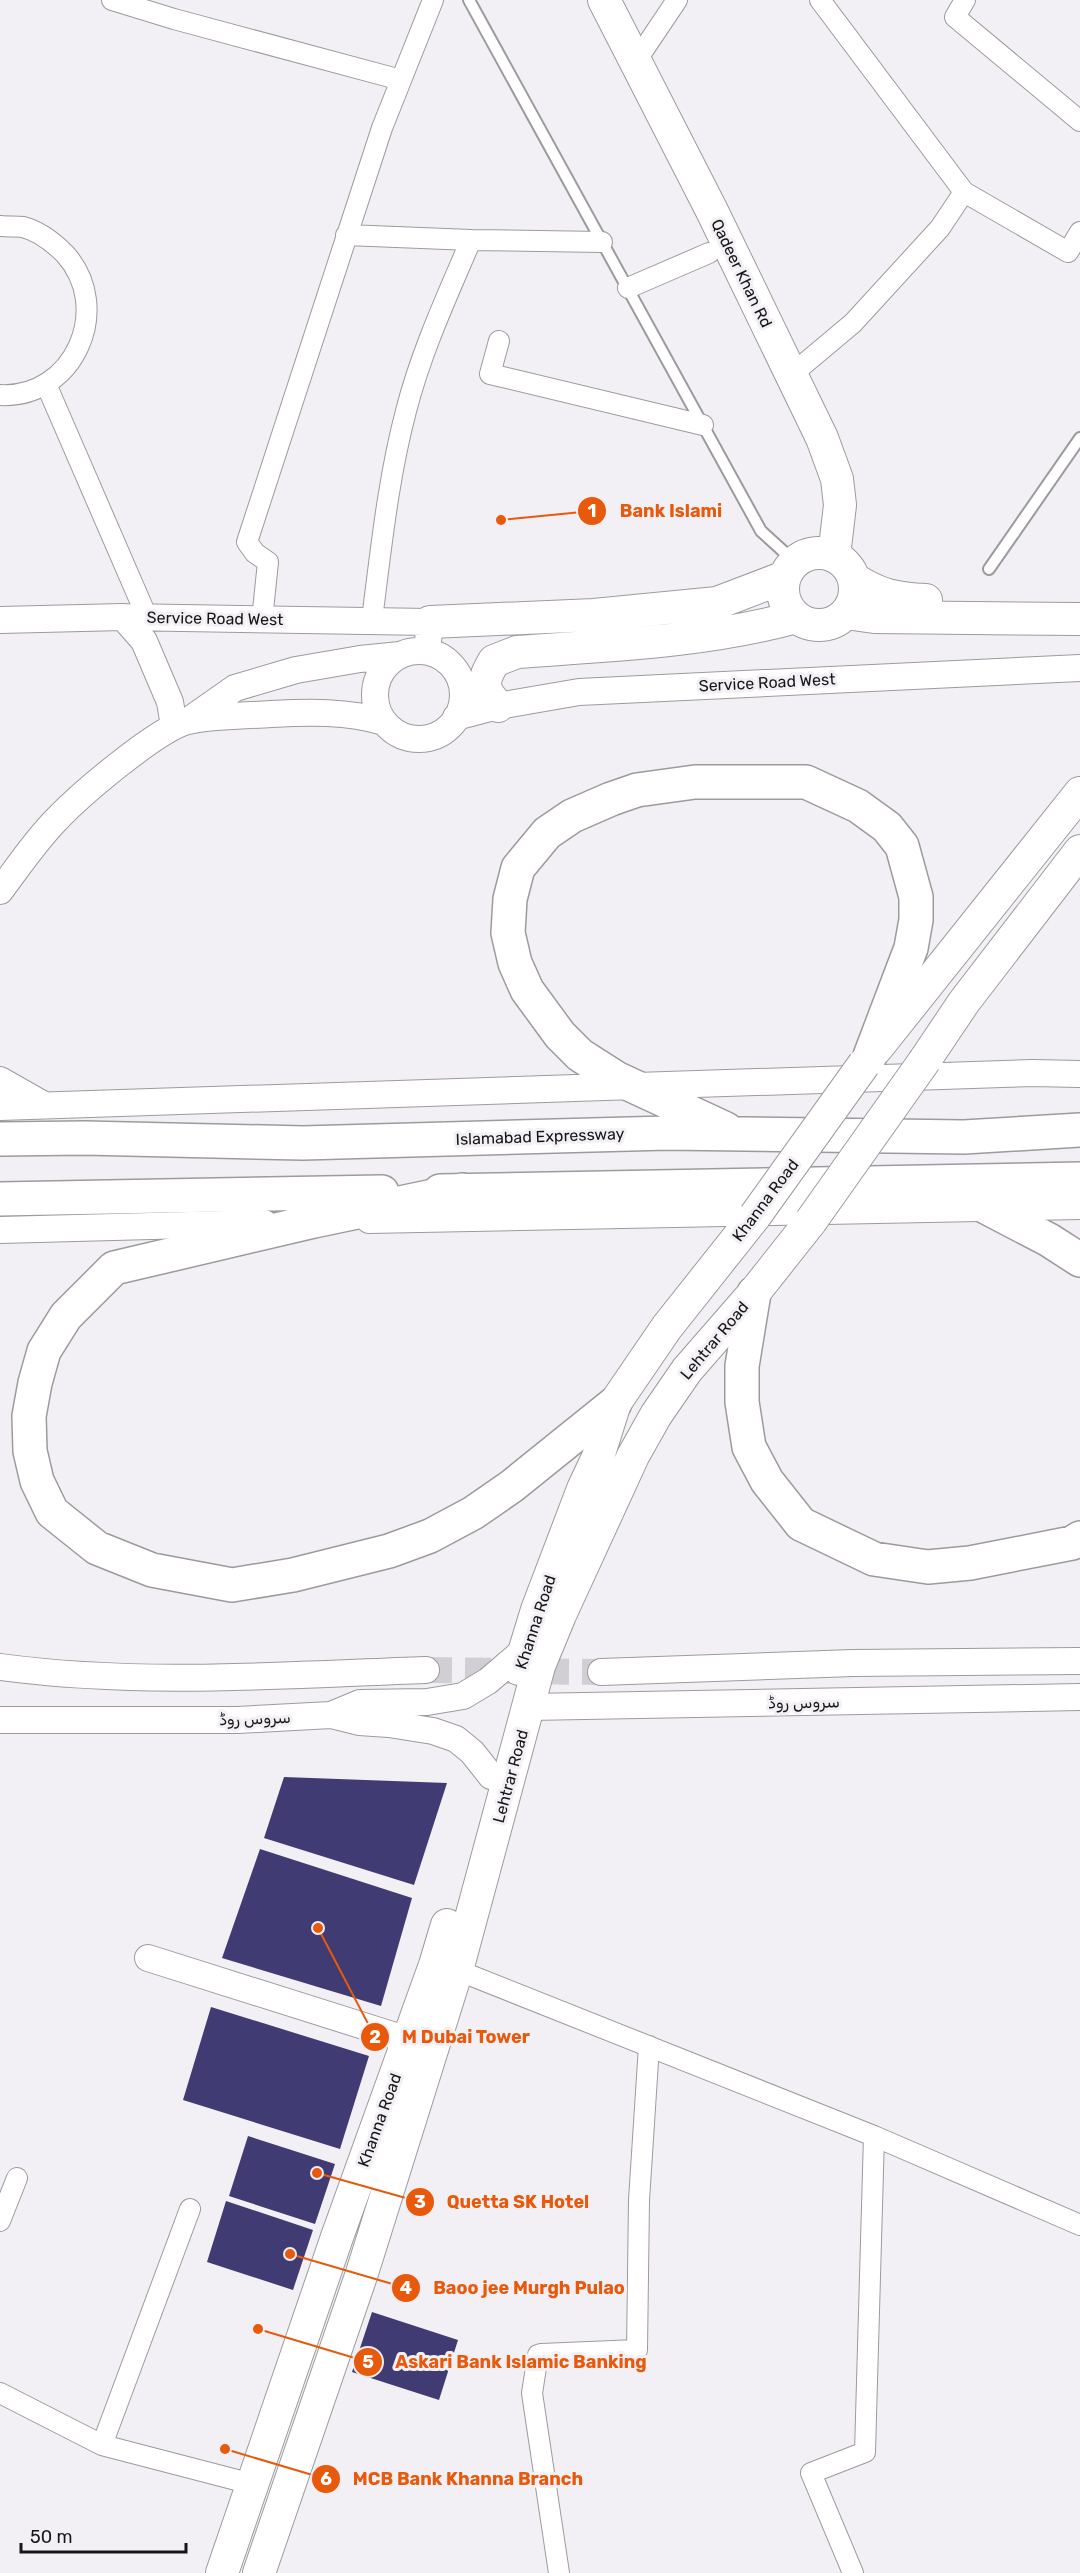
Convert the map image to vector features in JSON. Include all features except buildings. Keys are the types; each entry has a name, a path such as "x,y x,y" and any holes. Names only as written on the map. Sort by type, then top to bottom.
{"highway":[{"path":"734,1134 604,1072 580,1055 560,1035 528,990 514,963 508,933 510,899 518,868 547,833 572,816 637,790 695,782 807,782 858,806 887,827 902,846 916,897 916,920 911,948 867,1060"},
{"name":"Islamabad Expressway","path":"0,1139 86,1138 303,1143 667,1132 963,1137 1080,1131"},
{"path":"0,1199 1080,1179"},
{"path":"939,1182 1049,1240 1080,1260"},
{"path":"462,1190 314,1221 114,1268 61,1324 44,1351 35,1383 29,1416 30,1451 37,1480 52,1512 97,1548 152,1570 232,1585 293,1575 389,1551 430,1536 473,1513 512,1486 615,1403"},
{"path":"754,1293 742,1366 742,1402 749,1447 767,1481 801,1524 874,1559 928,1567 970,1563 1072,1543 1080,1538"}],"main road":[{"name":"Qadeer Khan Rd","path":"586,0 806,450 818,491 817,565"},
{"name":"Qadeer Khan Rd","path":"604,0 822,438 837,479 840,505 817,565"},
{"path":"817,565 855,591 846,613 827,624 805,622 796,617 784,598 817,565"},
{"path":"429,637 594,615 717,603 817,565 899,600 1080,604"},
{"path":"846,613 874,616 1080,619"},
{"path":"498,706 488,695 484,684 487,673 494,661 517,652 668,641 737,632 796,617"},
{"name":"Khanna Road","path":"222,2573 337,2237 435,1965 508,1718 523,1651 583,1489 598,1457 615,1403 667,1327 755,1216 867,1060 1080,792"},
{"name":"Lehtrar Road","path":"259,2573 362,2273 457,1970 539,1666 633,1456 656,1415 687,1371 812,1221 964,1002 1080,851"}],"street":[{"path":"112,0 401,80"},
{"path":"262,620 268,562 255,553 247,542 382,128 433,0"},
{"path":"636,61 677,0"},
{"path":"820,0 963,192 1068,252 1080,232"},
{"path":"965,0 955,17 1080,121"},
{"path":"791,375 853,323 940,228 963,192"},
{"path":"0,226 24,227 54,242 76,267 87,298 85,332 71,362 46,384 14,396 0,395"},
{"path":"346,236 602,242"},
{"path":"372,620 388,501 406,411 431,332 471,240"},
{"path":"628,288 709,253"},
{"path":"499,341 490,374 704,425"},
{"path":"46,384 138,625 178,717"},
{"name":"Service Road West","path":"0,620 138,625 262,620 372,620 429,637"},
{"path":"0,891 56,820 178,717 235,688 296,670 400,655 413,651 429,637 440,656 459,676 462,690 461,704 456,717 447,728 435,735 422,738 407,737 394,732 384,722 376,704 376,685 381,672 389,662 400,655"},
{"name":"Service Road West","path":"456,717 498,706 579,692 1080,668"},
{"path":"178,717 317,712 361,716 384,722"},
{"path":"0,1107 1033,1073 1080,1074"},
{"path":"0,1080 45,1106"},
{"path":"0,1230 314,1221 1080,1206"},
{"path":"331,1714 360,1703 426,1702 463,1696 488,1681 523,1651"},
{"path":"601,1672 853,1663 1080,1661"},
{"path":"0,1666 40,1672 167,1678 426,1670"},
{"name":"سروس روڈ","path":"529,1707 1080,1697"},
{"name":"سروس روڈ","path":"0,1720 238,1720 331,1714 358,1722 433,1731 456,1739 472,1752 491,1776"},
{"path":"148,1958 408,2040"},
{"path":"457,1970 874,2136 1080,2225"},
{"path":"559,2573 532,2393 534,2374 538,2355 541,2354 637,2350 639,2200 649,2046"},
{"path":"853,2573 811,2473 865,2452 874,2136"},
{"path":"0,2221 17,2178"},
{"path":"102,2445 190,2209"},
{"path":"3,2401 102,2445 252,2484"}],"lane":[{"path":"469,0 761,531 817,565"},
{"path":"989,569 1080,438"}],"tunnel":[{"path":"426,1670 601,1672"}],"place":[{"name":"Bank Islami","path":"501,520"},
{"name":"M Dubai Tower","path":"318,1928"},
{"name":"Quetta SK Hotel","path":"317,2173"},
{"name":"Baoo jee Murgh Pulao","path":"290,2254"},
{"name":"Askari Bank Islamic Banking","path":"258,2329"},
{"name":"MCB Bank Khanna Branch","path":"225,2449"}]}
